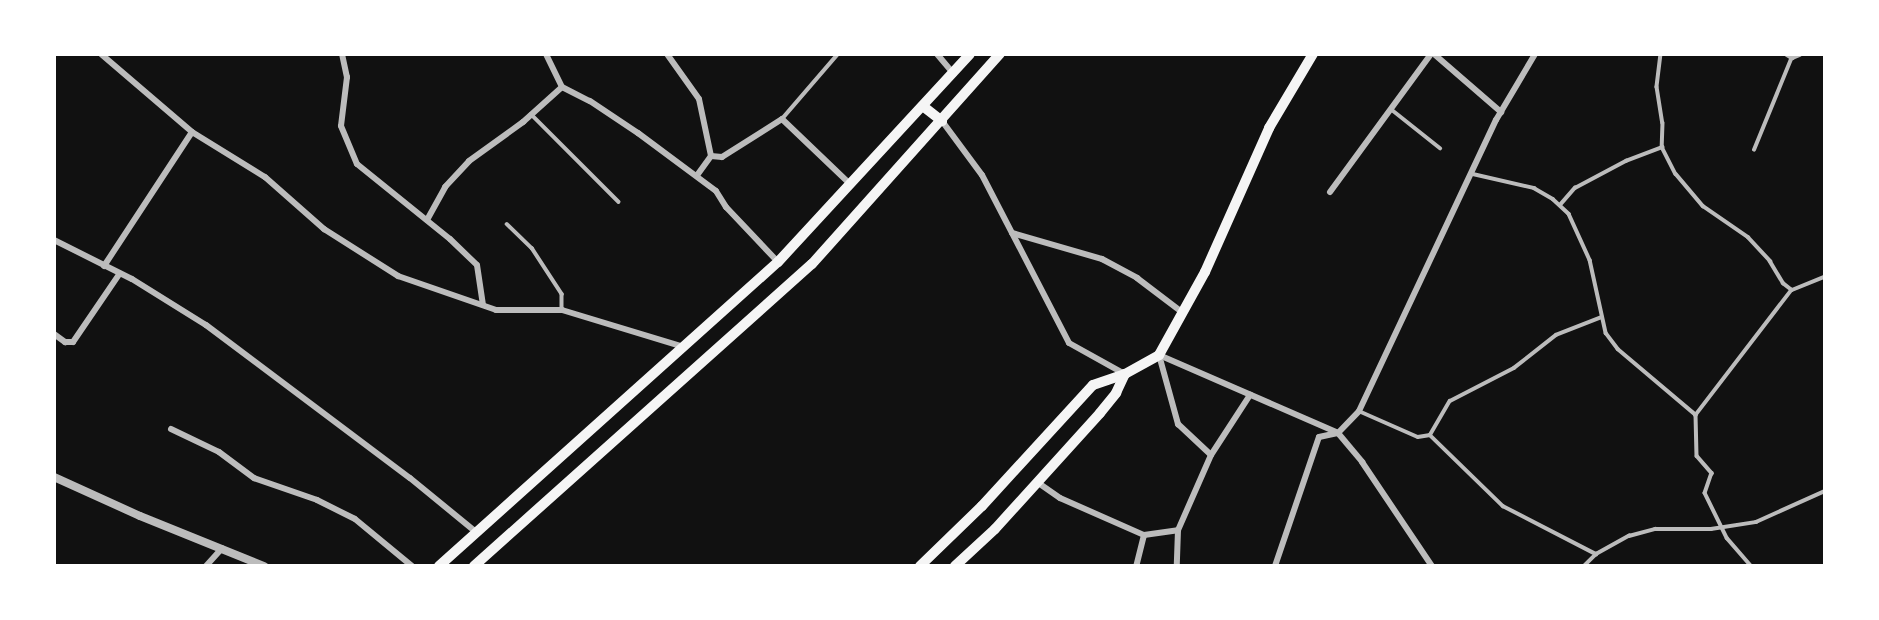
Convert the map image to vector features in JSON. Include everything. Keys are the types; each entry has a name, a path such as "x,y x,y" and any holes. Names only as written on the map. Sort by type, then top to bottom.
{"main road":[{"path":"439,566 778,261 924,107 970,54"},
{"path":"474,566 812,264 1000,54"},
{"path":"919,566 982,506 1093,385 1125,374 1158,355 1242,193 1269,128 1313,54"},
{"path":"924,107 942,121"},
{"path":"955,566 1037,482 1116,393 1125,374"}],"street":[{"path":"342,54 347,77 341,126 357,164 427,220 477,265 483,305"},
{"path":"546,54 562,87 590,101 697,175 716,191 726,207 778,261"},
{"path":"667,54 699,99 711,156 697,175"},
{"path":"937,54 954,74"},
{"path":"1330,192 1432,54 1501,112"},
{"path":"1275,566 1319,437 1338,433 1359,411 1501,112 1535,54"},
{"path":"1790,56 1800,54"},
{"path":"103,55 192,132 265,177 324,229 398,276 496,310 562,310 684,347"},
{"path":"427,220 445,187 469,161 562,87"},
{"path":"711,156 722,156 782,119 851,185"},
{"path":"942,121 982,175 1069,343 1125,374"},
{"path":"104,266 192,132"},
{"path":"1012,233 1102,259 1138,278 1182,312"},
{"path":"54,240 168,299 250,357 476,532"},
{"path":"54,334 65,342 74,342 79,338 120,273"},
{"path":"1158,355 1338,433 1362,461 1432,566"},
{"path":"1158,355 1178,424 1211,455"},
{"path":"1177,566 1178,530 1211,455 1250,395"},
{"path":"171,429 219,452 254,478 317,500 355,519 412,566"},
{"path":"54,477 264,566"},
{"path":"1037,482 1060,498 1144,536 1178,530"},
{"path":"1136,566 1144,536"},
{"path":"206,566 222,548"}],"lane":[{"path":"782,119 838,54"},
{"path":"1661,54 1657,87 1663,123 1661,147 1676,174 1703,206 1748,237 1770,261 1783,283 1792,290"},
{"path":"1754,150 1790,56"},
{"path":"1391,109 1440,148"},
{"path":"531,114 619,202"},
{"path":"1560,205 1575,188 1626,161 1661,147"},
{"path":"1472,173 1534,188 1569,214 1590,260 1606,333 1618,349 1696,415"},
{"path":"508,224 532,248 562,294 562,310"},
{"path":"1751,566 1721,526 1705,493 1713,473 1697,456 1696,415 1792,290 1825,278"},
{"path":"1430,435 1450,401 1514,368 1556,335 1602,317"},
{"path":"1359,411 1418,437 1430,435"},
{"path":"1430,435 1503,506 1596,554"},
{"path":"1584,566 1596,554 1629,536 1655,529 1711,530 1721,526 1756,522 1825,491"},
{"path":"235,566 240,556"}]}
